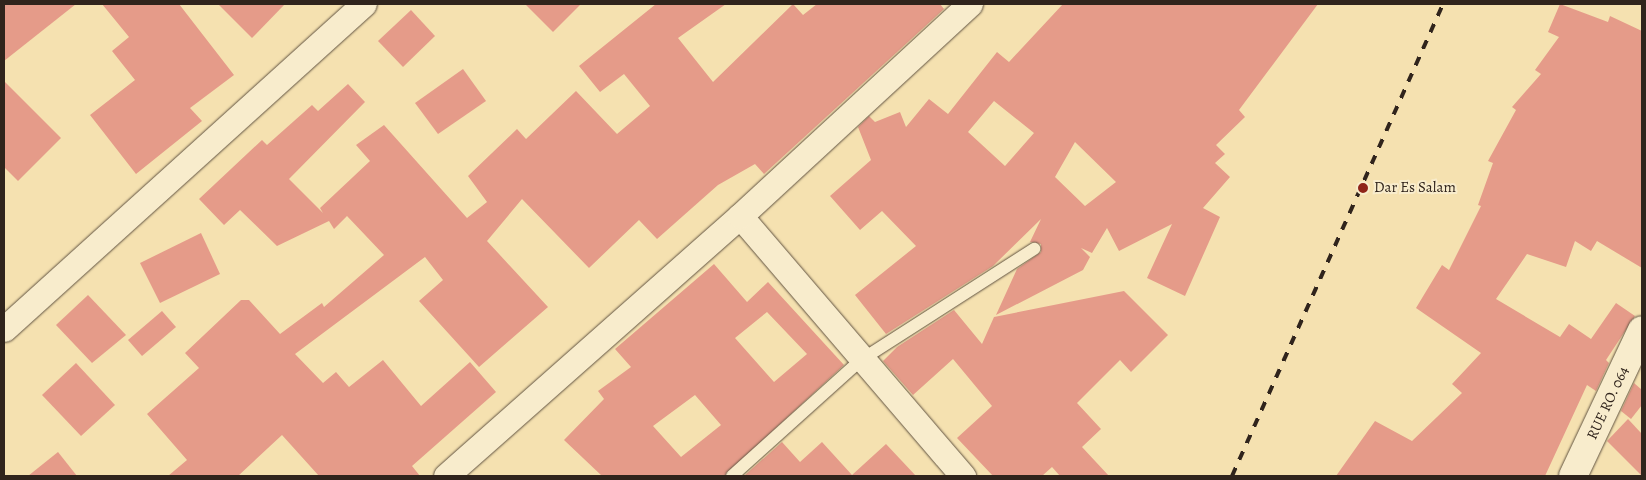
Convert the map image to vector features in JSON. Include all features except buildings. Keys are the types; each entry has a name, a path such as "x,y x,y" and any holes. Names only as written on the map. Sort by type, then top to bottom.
{"street":[{"path":"4,328 364,4"},
{"path":"446,476 740,216 970,4"},
{"path":"740,216 861,360 963,476"},
{"name":"RUE RO. 064","path":"1574,476 1642,330"}],"lane":[{"path":"732,476 861,360 1034,249"}],"railway":[{"path":"1232,476 1443,4"}],"place":[{"name":"Dar Es Salam","path":"1363,188"}]}
